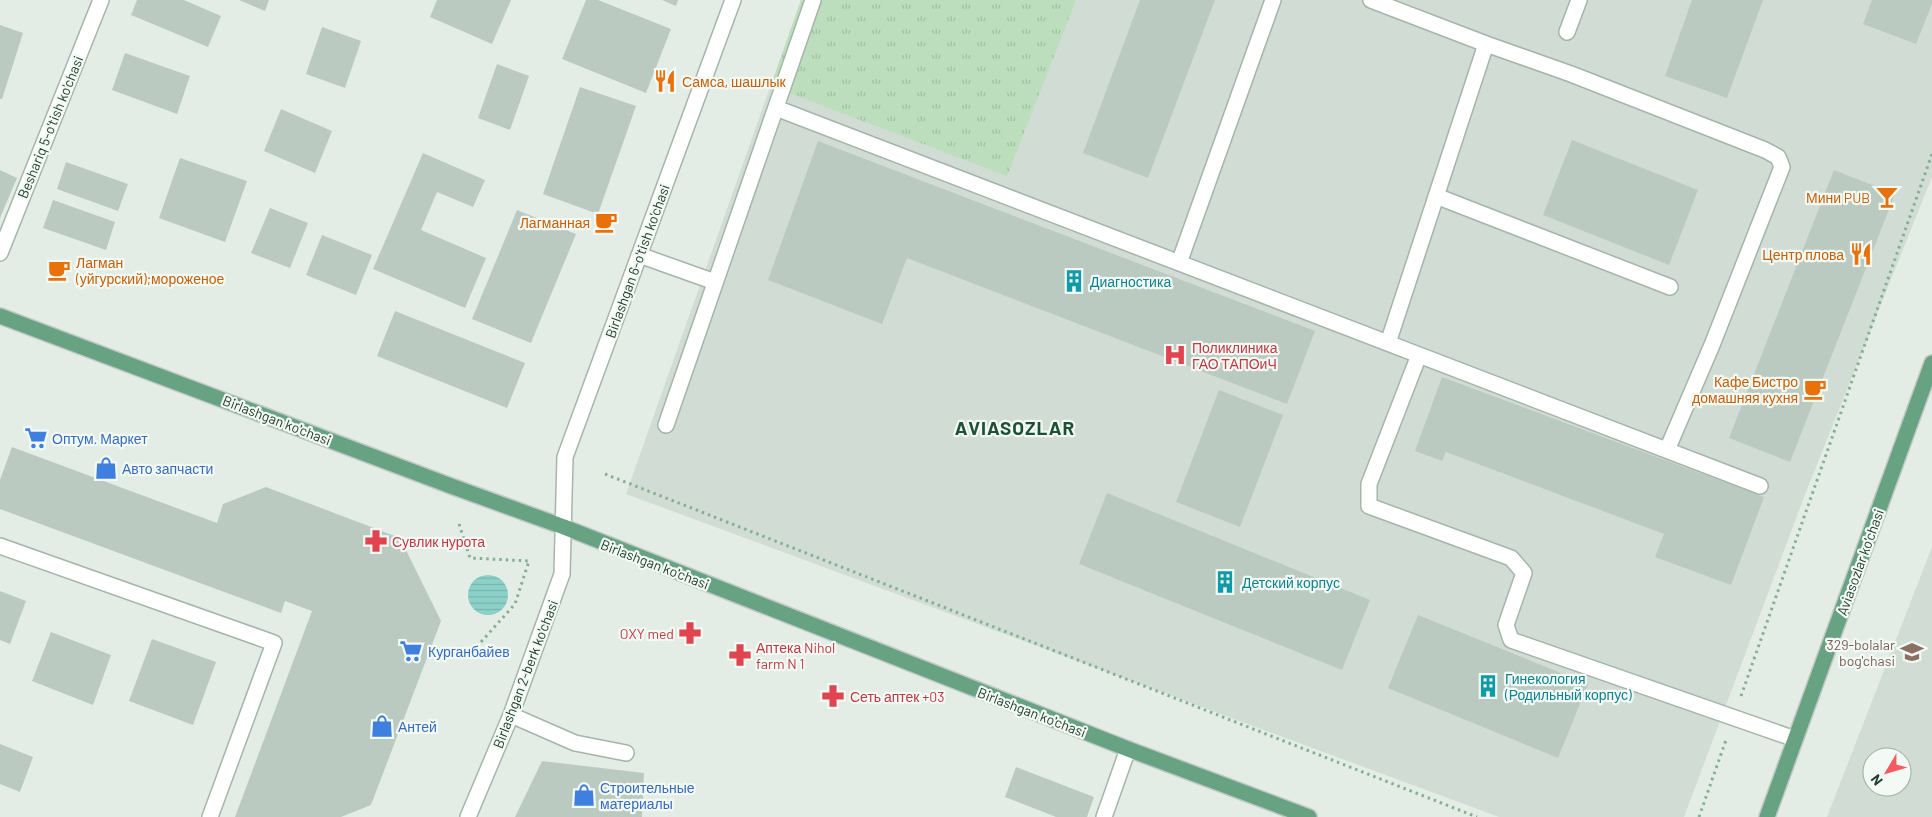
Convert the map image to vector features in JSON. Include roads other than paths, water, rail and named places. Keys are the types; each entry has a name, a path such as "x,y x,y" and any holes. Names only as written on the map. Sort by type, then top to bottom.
{"main road":[{"name":"Birlashgan ko'chasi","path":"0,316 441,483 564,527 1291,814 1308,817"},
{"name":"Aviasozlar ko'chasi","path":"1767,817 1932,363"}],"street":[{"name":"Beshariq 5-o'tish ko'chasi","path":"0,253 100,0"},
{"name":"Birlashgan 6-o'tish ko'chasi","path":"564,527 565,458 733,0"},
{"path":"666,425 813,0"},
{"path":"1179,263 1273,0"},
{"path":"1371,0 1571,74 1778,157 1782,167 1712,345 1667,450"},
{"path":"1567,32 1578,0"},
{"path":"1388,343 1486,44"},
{"path":"776,108 1760,486"},
{"path":"1436,196 1670,287"},
{"path":"639,255 715,282"},
{"path":"1419,355 1369,484 1369,506 1511,558 1524,573 1506,625 1511,640 1795,739"},
{"name":"Birlashgan 2-berk ko'chasi","path":"468,817 511,715 562,574 564,527"},
{"path":"0,546 274,643 210,817"},
{"path":"511,715 575,743 626,753"},
{"path":"1104,817 1128,749"}],"water":[{"path":"488,575 502,581 508,595 502,609 488,615 474,609 468,595 474,581"}],"place":[{"name":"Самса, шашлык","path":"665,81"},
{"name":"Мини PUB","path":"1887,197"},
{"name":"Лагманная","path":"606,222"},
{"name":"Центр плова","path":"1861,254"},
{"name":"Лагман (уйгурский);мороженое","path":"59,270"},
{"name":"Диагностика","path":"1074,281"},
{"name":"Поликлиника ГАО ТАПОиЧ","path":"1175,355"},
{"name":"Кафе Бистро домашняя кухня","path":"1815,389"},
{"name":"Оптум. Маркет","path":"36,438"},
{"name":"Авто запчасти","path":"106,468"},
{"name":"Сувлик нурота","path":"376,541"},
{"name":"Детский корпус","path":"1225,582"},
{"name":"OXY med","path":"690,633"},
{"name":"Курганбайев","path":"411,651"},
{"name":"329-bolalar bog'chasi","path":"1912,652"},
{"name":"Аптека Nihol farm N 1","path":"740,655"},
{"name":"Гинекология (Родильный корпус)","path":"1488,686"},
{"name":"Сеть аптек +03","path":"833,696"},
{"name":"Антей","path":"382,726"},
{"name":"Строительные материалы","path":"584,795"}],"district":[{"name":"AVIASOZLAR","path":"1015,427"}]}
